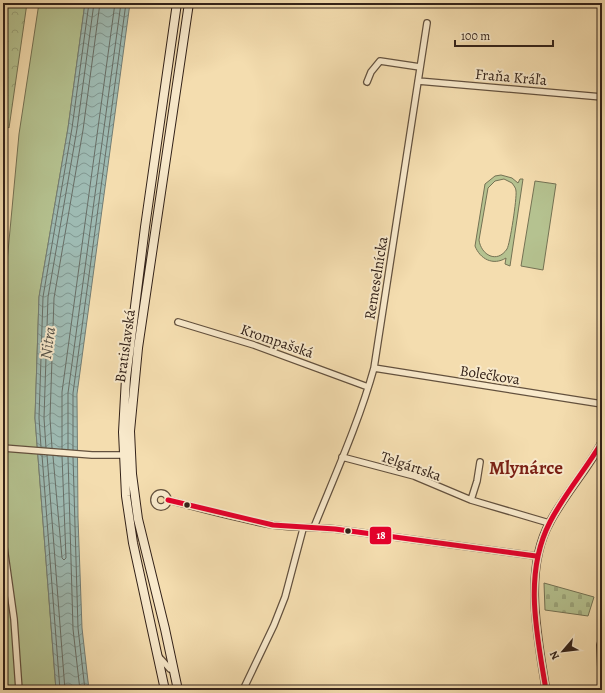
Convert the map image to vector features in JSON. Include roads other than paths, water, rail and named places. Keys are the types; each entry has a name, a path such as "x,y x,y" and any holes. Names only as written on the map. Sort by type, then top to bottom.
{"main road":[{"name":"Bratislavská","path":"177,3 148,204 123,408 127,455 138,519 178,690"},
{"name":"Bratislavská","path":"165,690 137,568 126,496 127,455 134,379 189,3"},
{"path":"167,72 179,75"},
{"path":"148,204 160,206"}],"street":[{"name":"Remeselnícka","path":"314,527 342,457 374,368 427,23"},
{"path":"367,82 371,72 380,60 420,67"},
{"name":"Fraňa Kráľa","path":"418,81 602,97"},
{"name":"Krompašská","path":"178,322 254,345 368,387"},
{"name":"Bolečkova","path":"374,368 602,404"},
{"path":"546,690 536,601 534,570 536,556 549,523 602,442"},
{"path":"3,448 92,455 127,455"},
{"name":"Telgártska","path":"342,457 414,476 471,500 549,523"},
{"path":"471,500 477,481 480,462"},
{"path":"168,500 211,512 273,525 303,529 314,527 536,556"},
{"path":"243,690 274,625 285,597 303,529"},
{"path":"3,540 14,619 19,690"},
{"path":"602,639 600,645 602,688"},
{"path":"158,656 170,669 174,669"}],"water":[{"name":"Nitra","path":"85,3 130,3 77,394 78,518 82,628 89,690 56,690 35,418 39,297 68,128"}],"district":[{"name":"Mlynárce","path":"526,468"}]}
